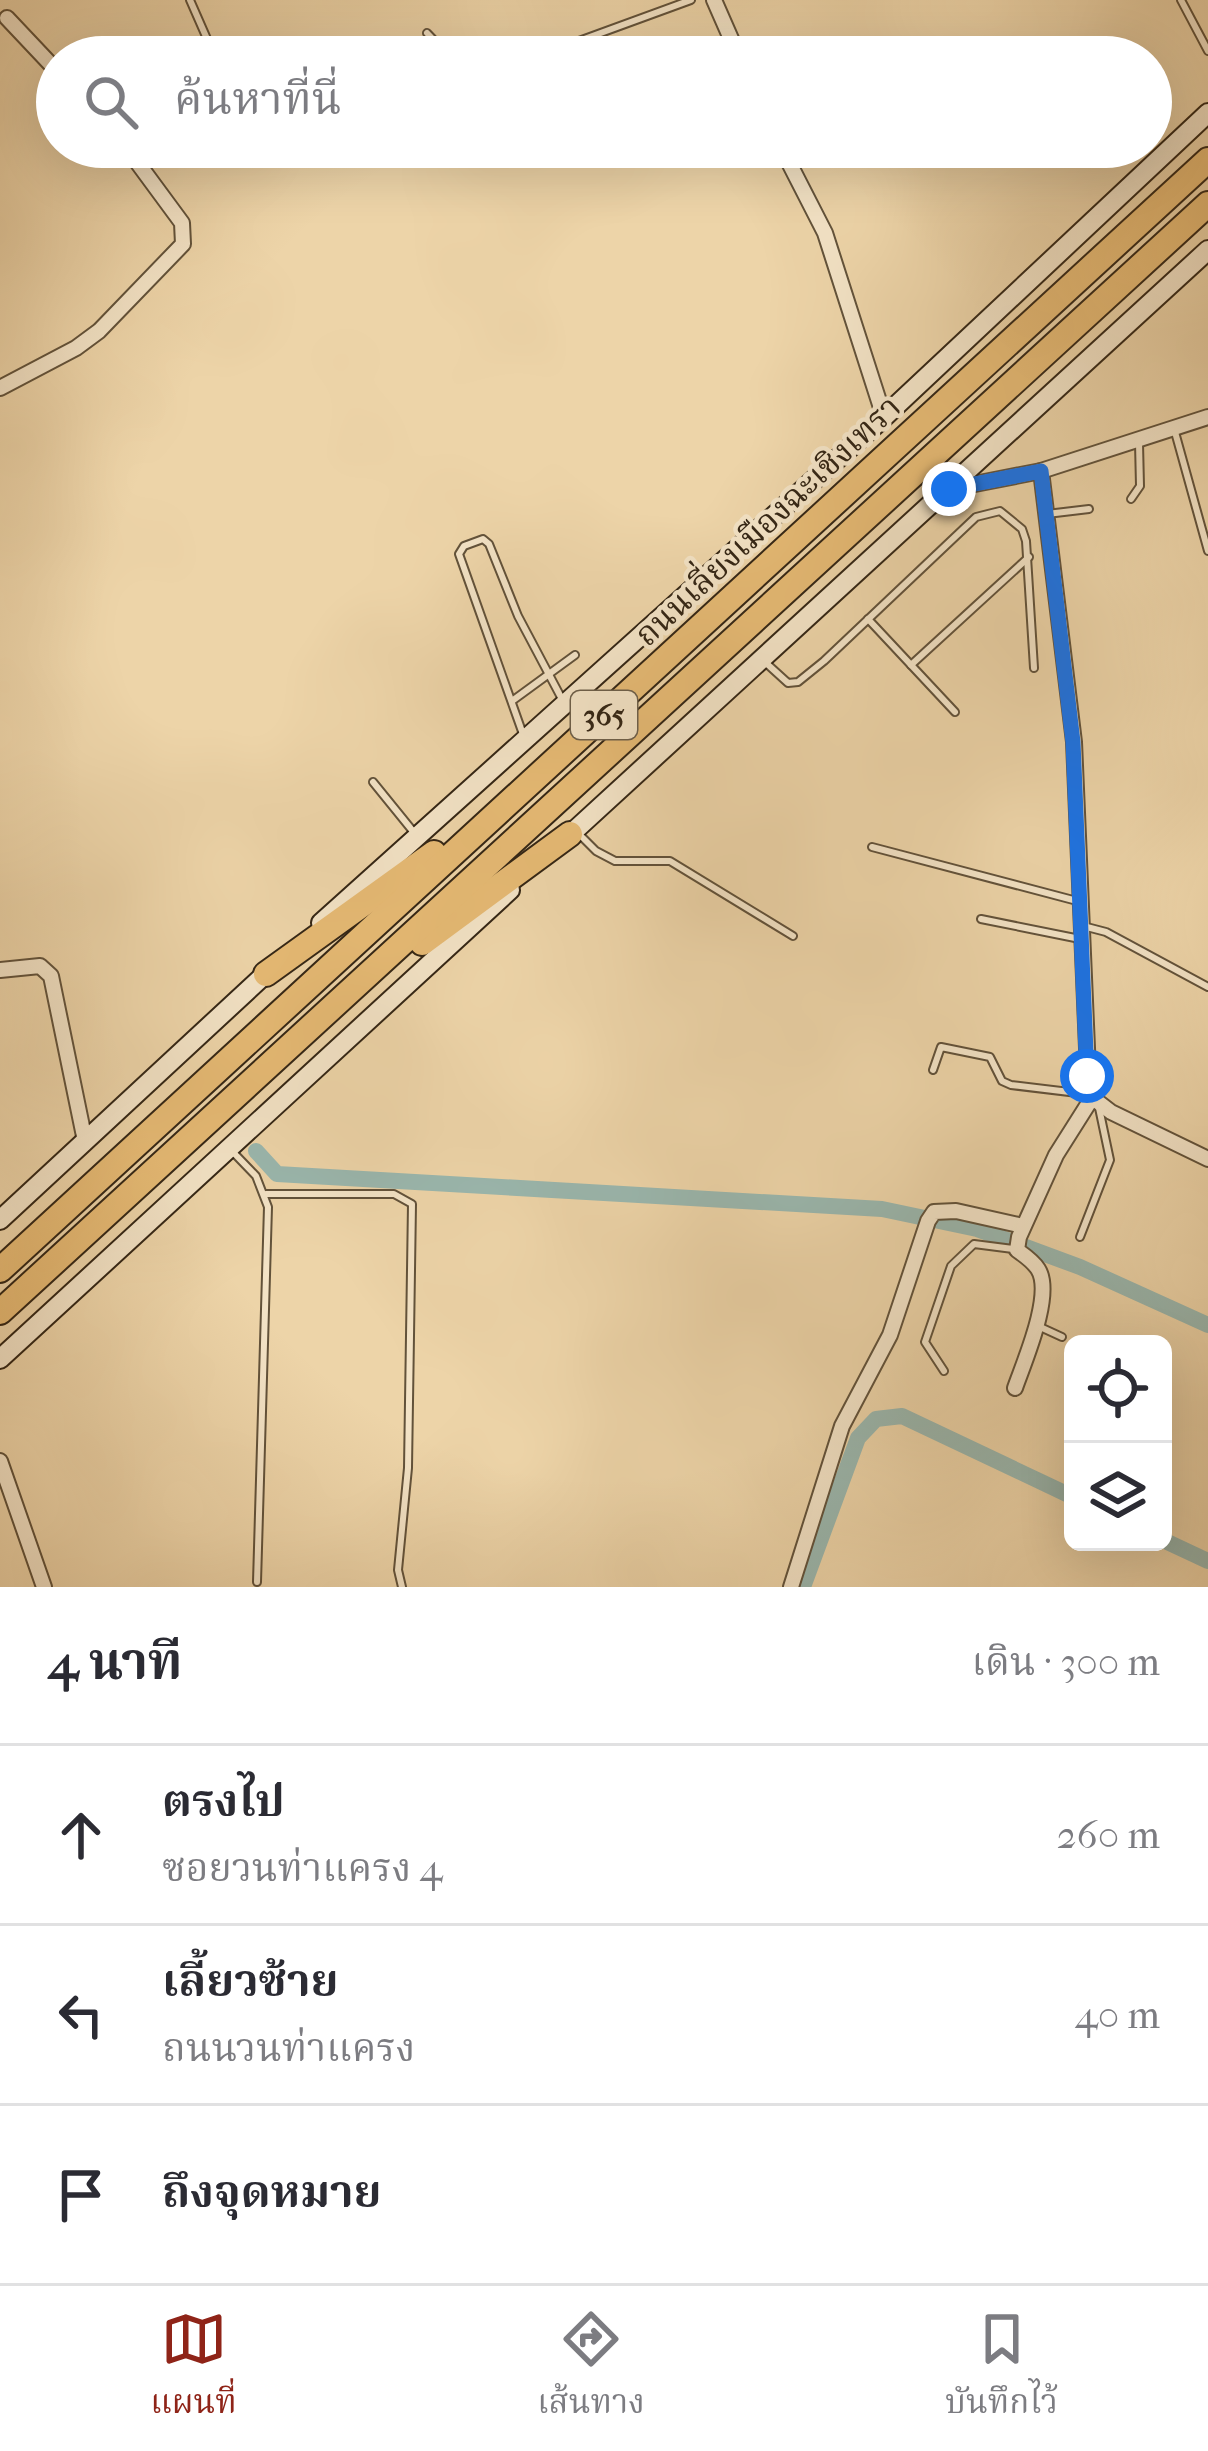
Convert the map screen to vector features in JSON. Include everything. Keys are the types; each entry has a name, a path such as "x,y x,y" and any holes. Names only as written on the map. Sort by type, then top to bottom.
{"highway":[{"name":"ถนนเลี่ยงเมืองฉะเชิงเทรา","path":"0,1270 1208,160"},
{"name":"ถนนเลี่ยงเมืองฉะเชิงเทรา","path":"0,1312 1208,204"},
{"path":"266,974 526,786"},
{"path":"322,1017 573,832"}],"main road":[{"name":"ถนนเลี่ยงเมืองฉะเชิงเทรา","path":"1172,147 1208,113"},
{"name":"ถนนเลี่ยงเมืองฉะเชิงเทรา","path":"0,1220 416,835 884,417 1149,168"},
{"name":"365","path":"0,1360 1208,250"}],"street":[{"path":"714,0 730,36"},
{"path":"7,18 36,49"},
{"path":"0,388 99,331 184,244 182,223 141,168"},
{"path":"792,168 825,233 884,417"},
{"path":"949,489 1041,471 1208,417"},
{"path":"1015,1388 1036,1325 1041,1274 1017,1250 1023,1226 1056,1155 1093,1099 1078,902 1073,742 1041,471"},
{"path":"0,970 40,966 51,976 85,1142"},
{"path":"1093,1099 1208,1159"},
{"path":"791,1587 842,1426 890,1335 928,1221 934,1213 956,1211 1023,1226"},
{"path":"0,1461 44,1587"}],"lane":[{"path":"190,0 206,36"},
{"path":"592,36 691,0"},
{"path":"1181,0 1208,51"},
{"path":"427,33 430,36"},
{"path":"1174,428 1208,551"},
{"path":"1131,499 1140,486 1139,440"},
{"path":"1197,504 1208,501"},
{"path":"1047,514 1089,509"},
{"path":"763,660 788,683 798,682 976,517 1000,511 1022,529 1029,557 1034,668"},
{"path":"524,740 459,554 464,546 483,538 489,544 518,616 565,704"},
{"path":"910,664 1029,557"},
{"path":"868,619 955,712"},
{"path":"512,701 575,656"},
{"path":"373,782 416,835"},
{"path":"573,832 615,861 670,861 793,936"},
{"path":"872,847 1078,902"},
{"path":"981,919 1106,932 1208,987"},
{"path":"933,1070 941,1047 990,1058 1002,1081 1011,1085 1093,1099 1110,1160 1081,1237"},
{"path":"228,1147 266,1194 257,1582"},
{"path":"266,1194 394,1194 412,1204 401,1587"},
{"path":"944,1371 925,1342 951,1266 974,1244 1017,1250"},
{"path":"1036,1325 1062,1337"}],"waterway":[{"path":"256,1151 277,1174 882,1209 977,1229 1080,1267 1208,1325"},
{"path":"803,1587 858,1438 876,1419 902,1416 1064,1493"},
{"path":"1172,1544 1208,1561"}],"route":[{"path":"949,489 1041,471 1073,742 1087,1076"}]}
